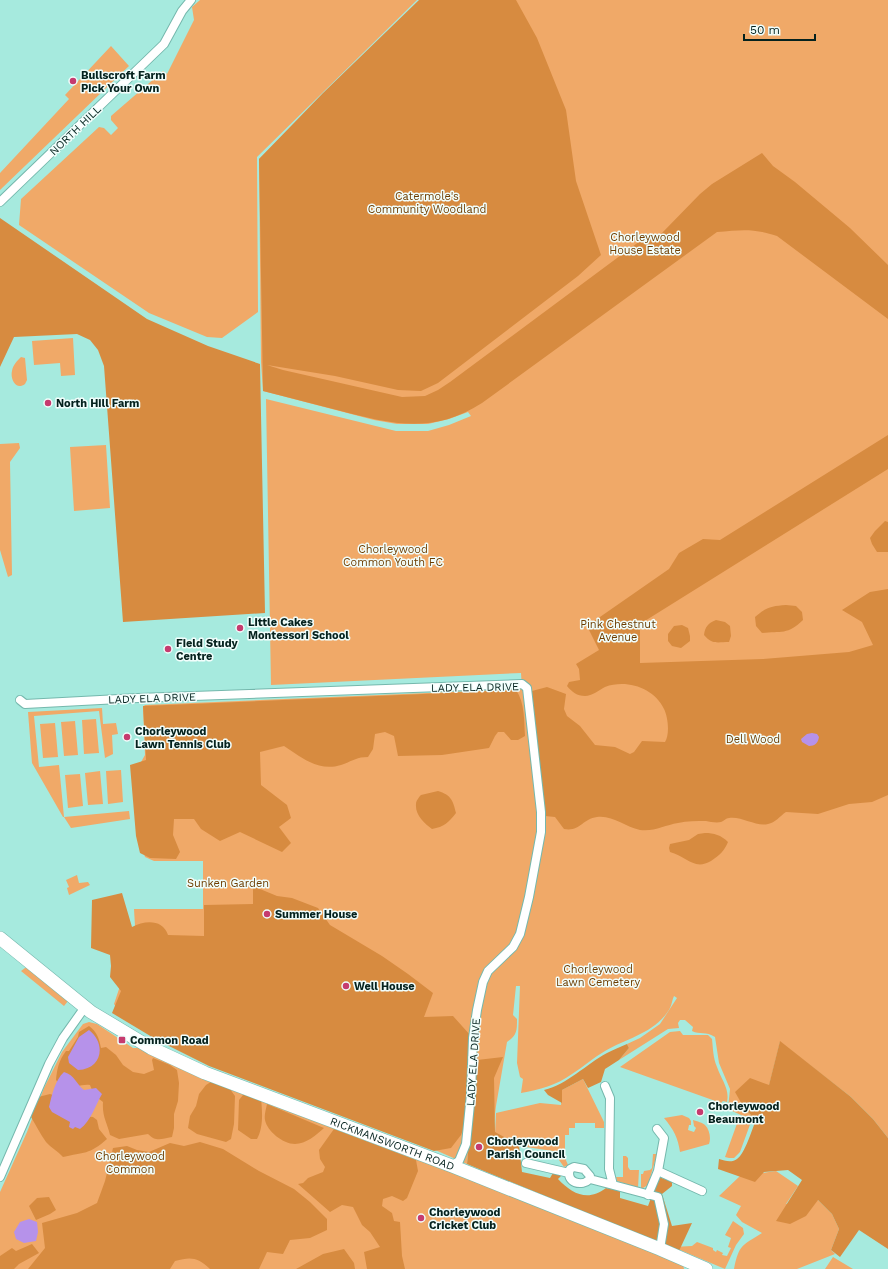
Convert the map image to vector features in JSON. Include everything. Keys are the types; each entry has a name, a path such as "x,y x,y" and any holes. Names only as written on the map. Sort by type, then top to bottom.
{"main road":[{"name":"RICKMANSWORTH ROAD","path":"0,938 85,1007 138,1041 205,1073 451,1166 660,1249 706,1269"}],"street":[{"name":"NORTH HILL","path":"0,202 164,44 182,11 191,0"},
{"name":"LADY ELA DRIVE","path":"20,700 25,704 522,684 527,688 541,812 540,838 520,934 513,947 488,971 483,982 473,1038 471,1094 466,1144 458,1160 451,1166"},
{"path":"0,1177 49,1064 63,1038 85,1007"},
{"path":"605,1086 610,1098 609,1169 613,1185"},
{"path":"648,1195 658,1171 664,1138 657,1129"},
{"path":"526,1163 569,1173"},
{"path":"570,1169 584,1169 590,1176 590,1179 584,1184 575,1182 568,1176 570,1169"},
{"path":"658,1171 702,1191"},
{"path":"590,1179 658,1197 664,1224 660,1249"}],"green space":[{"path":"200,0 417,0 257,157 258,312 222,338 207,337 149,313 19,225 21,199 99,127 104,128 111,135 118,128 111,120 111,116 163,71 167,74 194,20 192,7"},
{"name":"Catermole's Community Woodland","path":"419,0 516,0 537,38 566,110 576,181 601,255 578,276 438,383 421,391 398,390 335,376 267,365 402,397 425,396 450,382 644,238 656,237 662,233 700,194 712,184 762,153 773,166 795,182 850,228 888,265 888,319 777,236 769,233 740,230 717,232 482,403 464,413 446,420 411,424 393,422 357,415 263,391 259,159 323,93"},
{"name":"Chorleywood House Estate","path":"420,0 888,0 888,1138 873,1119 851,1097 780,1042 769,1086 744,1108 753,1117 743,1116 728,1109 730,1089 719,1063 715,1037 709,1034 692,1031 693,1027 685,1020 680,1020 678,1023 679,1028 668,1029 619,1060 629,1048 627,1044 640,1038 660,1024 677,998 674,996 670,1008 664,1016 649,1029 605,1051 566,1078 554,1084 541,1089 521,1093 523,1079 520,1077 517,1063 520,986 516,986 513,1015 517,1019 516,1030 515,1035 507,1042 493,1129 476,1133 468,1155 467,1164 118,1010 114,1004 121,983 135,926 134,909 203,909 203,861 154,861 145,857 140,837 141,762 145,755 143,707 145,705 522,689 521,673 271,685 266,399 396,431 428,431 449,425 471,416 468,412 449,419 428,424 397,424 374,420 263,391 261,362 259,159"},
{"path":"111,46 129,66 0,190 0,173 69,99 65,95"},
{"path":"0,218 147,319 208,346 260,364 265,613 123,622 104,366 98,350 90,340 77,334 14,337 0,367"},
{"path":"73,338 75,375 61,376 60,363 34,365 32,341"},
{"path":"21,357 25,358 27,380 25,384 19,386 14,383 12,374 14,365"},
{"name":"Dell Wood","path":"888,435 888,469 640,624 640,663 763,659 849,652 873,645 862,622 842,610 870,592 888,589 888,795 872,802 849,804 818,814 786,812 773,822 763,825 734,818 727,818 722,822 685,822 655,829 640,830 614,819 597,817 588,820 574,829 564,829 555,817 545,816 532,691 547,687 566,694 564,709 567,716 580,726 595,745 615,747 630,754 634,752 642,741 665,742 668,735 664,709 654,696 639,687 622,684 613,685 585,696 575,693 567,686 569,682 580,680 579,669 576,664 599,650 587,626 669,569 679,553 703,539 720,540"},
{"path":"19,443 20,448 10,462 12,575 8,577 0,550 0,444"},
{"path":"106,445 110,508 74,511 70,447"},
{"path":"885,521 888,522 888,552 877,552 870,538"},
{"path":"786,605 796,606 802,612 803,620 798,625 788,630 762,633 756,626 755,617 769,608"},
{"path":"716,620 725,622 730,626 731,636 729,642 713,642 704,635 707,626"},
{"path":"682,625 688,628 690,641 681,648 672,646 668,641 668,634 674,626"},
{"path":"516,690 523,706 525,736 518,740 511,740 504,732 498,732 489,748 442,755 398,756 394,736 385,732 375,734 373,749 368,757 357,758 333,767 325,767 311,763 284,746 260,752 261,785 287,805 291,818 279,827 291,843 282,852 240,832 220,841 201,829 194,819 174,819 173,835 180,852 176,859 150,858 140,853 136,836 130,765 146,760 143,706"},
{"path":"102,708 103,724 116,723 118,734 112,735 113,754 105,758 99,711 34,716 39,767 59,765 64,817 32,763 28,712"},
{"path":"96,719 99,753 84,754 82,720"},
{"path":"75,721 78,755 64,756 61,722"},
{"path":"55,723 58,757 43,758 40,724"},
{"path":"121,770 123,802 108,804 106,771"},
{"path":"100,771 103,804 88,805 85,773"},
{"path":"80,774 83,806 68,808 65,775"},
{"path":"438,791 449,796 456,813 446,824 432,829 423,821 417,812 416,803 421,795"},
{"path":"129,811 130,819 71,828 64,817"},
{"path":"705,833 717,835 728,842 721,853 711,861 705,864 695,864 670,852 670,844 689,840 698,834"},
{"path":"77,875 79,883 88,882 90,885 69,895 67,888 69,887 66,880"},
{"path":"253,886 277,896 292,898 318,908 330,925 382,956 433,993 424,1017 453,1016 471,1036 467,1118 461,1135 451,1148 434,1151 209,1066 157,1040 112,1013 121,991 110,977 110,955 91,948 92,900 122,893 132,927 142,923 153,922 162,926 168,935 204,936 204,905 253,904"},
{"path":"28,968 68,1001 64,1006 21,971"},
{"name":"Chorleywood Common","path":"89,1022 97,1024 133,1048 139,1048 153,1053 529,1201 683,1264 684,1269 0,1269 0,1192 27,1132 44,1088 62,1052 83,1024"},
{"path":"89,1026 97,1036 101,1048 106,1047 116,1055 123,1065 133,1072 144,1074 154,1070 153,1058 170,1065 177,1070 179,1083 178,1101 174,1114 174,1128 172,1137 156,1139 148,1134 119,1139 110,1135 104,1116 103,1102 94,1095 90,1085 63,1088 56,1080 59,1065 64,1054 66,1051 69,1051 78,1037 79,1032"},
{"path":"680,1031 683,1035 708,1035 712,1039 713,1053 725,1084 728,1097 727,1102 723,1101 721,1103 620,1067 670,1032"},
{"path":"780,1041 851,1097 873,1119 888,1138 888,1249 859,1230 840,1257 831,1250 839,1229 832,1214 818,1200 806,1216 790,1224 776,1221 802,1180 788,1170 764,1172 755,1182 718,1169 719,1159 731,1161 740,1156 756,1120 744,1108 735,1092 750,1078 769,1085"},
{"path":"627,1044 629,1048 619,1060 605,1069 601,1082 588,1088 583,1079 562,1090 562,1103 548,1095 544,1090 569,1079 607,1053"},
{"path":"503,1057 494,1078 495,1132 519,1145 522,1172 550,1178 553,1173 562,1175 558,1179 569,1189 580,1194 593,1195 606,1188 620,1191 620,1198 648,1206 659,1177 672,1182 672,1186 662,1194 672,1226 692,1223 679,1251 467,1164 477,1060"},
{"path":"583,1079 604,1122 604,1128 595,1128 595,1123 575,1123 575,1128 569,1128 569,1135 565,1135 565,1158 568,1165 564,1167 559,1160 560,1152 519,1146 495,1133 496,1113 540,1103 561,1105 562,1090"},
{"path":"214,1080 227,1085 235,1096 234,1124 231,1139 226,1142 197,1134 188,1128 190,1116 196,1106 199,1094 206,1085"},
{"path":"50,1094 59,1097 81,1116 93,1117 97,1120 99,1129 107,1139 91,1150 63,1157 46,1142 31,1117 38,1097"},
{"path":"250,1094 261,1097 262,1124 257,1139 251,1139 238,1130 239,1100 243,1095"},
{"path":"267,1104 324,1128 311,1139 299,1144 286,1142 276,1136 266,1124 265,1116"},
{"path":"682,1115 689,1118 691,1121 691,1125 689,1125 688,1130 694,1132 696,1128 693,1120 705,1125 710,1134 709,1144 680,1152 675,1134 664,1118"},
{"path":"739,1118 752,1119 740,1152 734,1158 725,1157"},
{"path":"334,1129 416,1160 418,1171 407,1198 403,1201 392,1196 383,1199 382,1206 392,1213 394,1221 400,1222 402,1256 405,1269 367,1269 364,1252 380,1247 370,1232 362,1225 353,1207 342,1205 330,1212 298,1184 303,1183 308,1178 323,1172 325,1167 320,1159 319,1150"},
{"path":"200,1142 223,1149 259,1171 294,1189 327,1219 327,1230 310,1238 290,1240 283,1254 267,1252 259,1269 210,1269 197,1260 185,1259 175,1261 170,1269 28,1269 45,1248 42,1223 77,1213 97,1203 105,1181 113,1148 127,1146 137,1150 149,1152 170,1143 184,1146"},
{"path":"653,1154 657,1154 648,1185 641,1188 641,1174 652,1168"},
{"path":"623,1156 628,1158 628,1167 630,1170 639,1170 638,1188 617,1181 616,1177 623,1177"},
{"path":"776,1171 798,1186 786,1204 818,1200 832,1214 839,1229 831,1250 835,1254 797,1269 734,1269 742,1246 762,1233 742,1222 736,1215 741,1206 719,1196 740,1176"},
{"path":"49,1197 56,1210 36,1220 29,1206 37,1198"},
{"path":"733,1221 743,1228 744,1234 736,1245 725,1269 673,1247 692,1246 697,1242 713,1248 716,1252 717,1250 723,1253 722,1255 727,1256 731,1248 728,1247 731,1238 725,1235"},
{"path":"32,1244 39,1253 19,1264 14,1269 0,1269 0,1256 12,1248 16,1251"},
{"path":"344,1249 354,1263 355,1269 296,1269 323,1254"},
{"path":"833,1257 853,1269 825,1269"}],"shaded area":[{"path":"807,734 817,734 819,737 816,744 809,746 802,742 801,739"},
{"path":"89,1030 98,1042 100,1048 99,1054 93,1065 86,1069 78,1070 69,1063 68,1057 79,1037"},
{"path":"64,1072 71,1075 84,1090 96,1088 102,1094 90,1118 80,1129 75,1127 73,1129 69,1127 70,1122 52,1112 49,1107 56,1083"},
{"path":"29,1219 37,1222 38,1232 36,1241 24,1243 16,1239 14,1232 20,1222"}],"place":[{"name":"Bullscroft Farm Pick Your Own","path":"73,81"},
{"name":"North Hill Farm","path":"48,403"},
{"name":"Little Cakes Montessori School","path":"240,628"},
{"name":"Field Study Centre","path":"168,649"},
{"name":"Chorleywood Lawn Tennis Club","path":"127,737"},
{"name":"Summer House","path":"267,914"},
{"name":"Well House","path":"346,986"},
{"name":"Common Road","path":"122,1040"},
{"name":"Chorleywood Beaumont","path":"700,1112"},
{"name":"Chorleywood Parish Council","path":"479,1147"},
{"name":"Chorleywood Cricket Club","path":"421,1218"}],"park label":[{"name":"Chorleywood Common Youth FC","path":"393,555"},
{"name":"Pink Chestnut Avenue","path":"618,630"},
{"name":"Sunken Garden","path":"228,883"},
{"name":"Chorleywood Lawn Cemetery","path":"598,975"}]}
